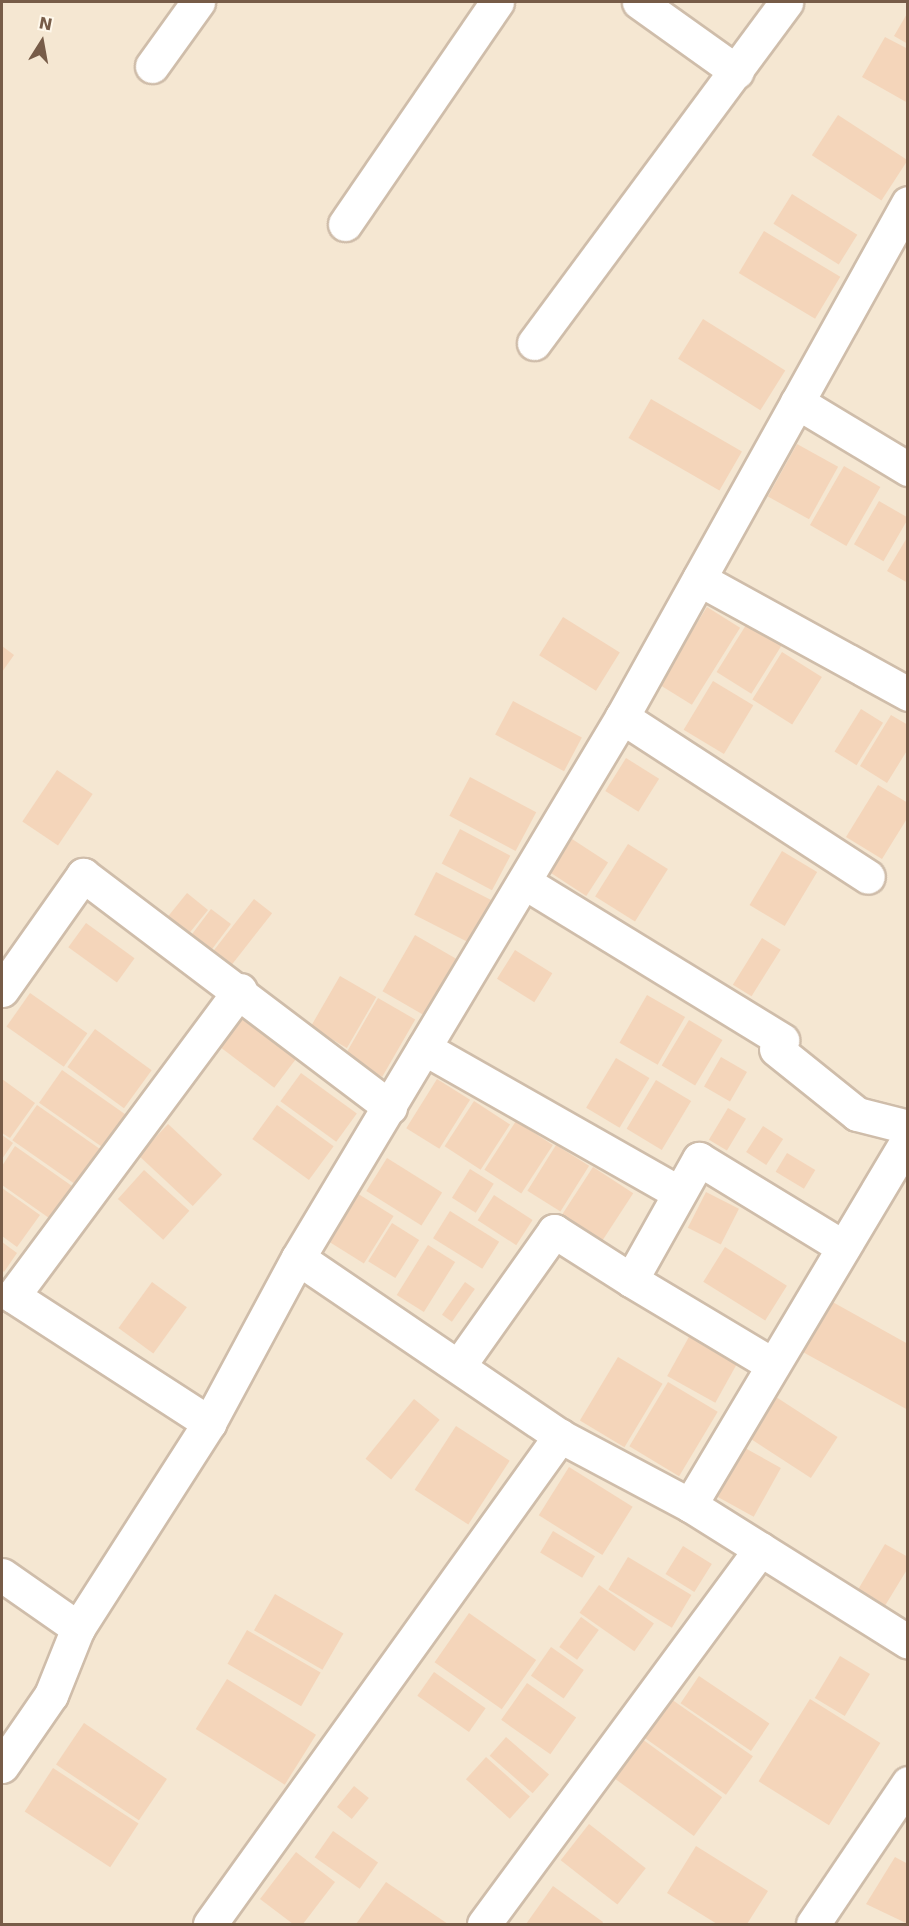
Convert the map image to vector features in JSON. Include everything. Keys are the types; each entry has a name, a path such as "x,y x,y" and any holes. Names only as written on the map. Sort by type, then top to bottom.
{"street":[{"path":"152,66 198,2"},
{"path":"345,224 497,2"},
{"path":"639,2 737,72"},
{"path":"534,343 737,72 786,2"},
{"path":"2,1766 51,1695 78,1628 209,1423 298,1258 622,717 797,402 899,239 908,203"},
{"path":"797,402 908,469"},
{"path":"699,579 908,694"},
{"path":"622,717 868,877"},
{"path":"2,990 83,875 240,990 390,1107"},
{"path":"524,882 779,1044 857,1114 908,1126"},
{"path":"209,1423 5,1299 240,990"},
{"path":"424,1048 677,1192"},
{"path":"690,1505 908,1140"},
{"path":"631,1280 677,1192 699,1159 843,1247"},
{"path":"460,1364 554,1231 773,1365"},
{"path":"298,1258 460,1364 560,1436 690,1505 908,1642"},
{"path":"210,1924 560,1436"},
{"path":"484,1924 760,1549"},
{"path":"2,1575 78,1628"},
{"path":"813,1924 908,1784"}],"shaded area":[{"path":"2,2 907,2 907,1924 2,1924"}],"building":[{"path":"908,12 908,44 894,36"},
{"path":"885,37 908,49 908,103 862,77"},
{"path":"838,115 908,160 881,200 812,155"},
{"path":"792,194 857,235 839,264 773,224"},
{"path":"764,231 840,277 815,319 739,273"},
{"path":"703,319 785,370 760,410 678,359"},
{"path":"651,399 742,452 719,490 628,438"},
{"path":"797,444 838,467 809,519 768,496"},
{"path":"844,466 880,487 846,546 810,525"},
{"path":"879,501 908,518 883,561 854,544"},
{"path":"908,536 908,583 887,571"},
{"path":"707,607 740,628 692,705 659,684"},
{"path":"563,617 620,653 596,691 539,655"},
{"path":"751,617 786,639 751,694 717,672"},
{"path":"2,646 14,655 2,672"},
{"path":"782,652 822,677 792,724 752,699"},
{"path":"713,681 753,705 724,754 684,730"},
{"path":"513,701 582,738 564,771 495,735"},
{"path":"861,709 883,723 857,765 835,751"},
{"path":"891,715 908,725 908,749 887,783 860,766"},
{"path":"626,758 659,779 638,812 605,791"},
{"path":"57,770 93,794 58,845 22,821"},
{"path":"470,777 536,812 516,851 449,816"},
{"path":"878,785 908,803 908,817 882,859 846,837"},
{"path":"460,829 510,856 492,890 442,863"},
{"path":"572,839 608,862 586,896 550,873"},
{"path":"628,844 668,869 635,921 595,897"},
{"path":"782,851 817,872 785,926 750,905"},
{"path":"436,872 492,901 470,943 414,915"},
{"path":"187,893 208,910 186,937 165,920"},
{"path":"254,899 272,913 230,968 212,953"},
{"path":"211,909 231,924 209,953 189,938"},
{"path":"86,923 135,958 117,983 68,947"},
{"path":"415,935 458,960 426,1016 382,991"},
{"path":"762,938 781,950 752,996 733,985"},
{"path":"515,950 552,973 534,1002 497,979"},
{"path":"340,976 376,997 347,1048 310,1027"},
{"path":"30,993 87,1033 64,1067 6,1027"},
{"path":"647,995 685,1017 658,1065 620,1043"},
{"path":"378,998 415,1019 382,1077 345,1055"},
{"path":"246,1014 300,1054 274,1088 221,1048"},
{"path":"689,1020 722,1040 695,1086 662,1065"},
{"path":"95,1029 152,1070 124,1108 67,1067"},
{"path":"721,1057 747,1072 730,1101 704,1086"},
{"path":"616,1058 649,1078 620,1128 586,1108"},
{"path":"62,1070 126,1115 103,1148 39,1103"},
{"path":"301,1073 357,1114 336,1142 280,1101"},
{"path":"2,1079 35,1103 10,1138 2,1133"},
{"path":"437,1079 470,1100 439,1149 406,1128"},
{"path":"656,1080 691,1101 662,1150 627,1129"},
{"path":"474,1101 510,1124 481,1170 445,1146"},
{"path":"37,1105 99,1149 75,1184 12,1140"},
{"path":"277,1105 334,1146 309,1180 252,1139"},
{"path":"728,1108 746,1119 727,1151 709,1140"},
{"path":"516,1121 553,1145 521,1194 484,1170"},
{"path":"168,1124 222,1174 193,1206 139,1155"},
{"path":"763,1126 783,1139 766,1165 746,1152"},
{"path":"2,1135 13,1143 2,1159"},
{"path":"556,1145 589,1166 560,1211 527,1191"},
{"path":"15,1146 72,1186 49,1218 2,1185 2,1166"},
{"path":"787,1153 815,1170 804,1189 776,1172"},
{"path":"387,1158 442,1192 421,1226 366,1191"},
{"path":"593,1167 633,1193 601,1243 561,1216"},
{"path":"470,1169 494,1184 476,1213 452,1198"},
{"path":"144,1170 189,1211 163,1240 118,1199"},
{"path":"2,1188 40,1215 17,1247 2,1236"},
{"path":"352,1190 394,1216 364,1263 322,1237"},
{"path":"706,1192 739,1209 721,1244 688,1228"},
{"path":"494,1195 533,1220 516,1245 478,1220"},
{"path":"450,1211 499,1242 482,1269 433,1238"},
{"path":"392,1223 419,1240 395,1278 368,1261"},
{"path":"2,1242 17,1253 4,1272 2,1270"},
{"path":"428,1245 455,1262 424,1312 397,1295"},
{"path":"725,1247 787,1286 765,1320 703,1282"},
{"path":"152,1282 187,1307 153,1353 118,1328"},
{"path":"465,1282 475,1289 452,1322 442,1315"},
{"path":"829,1300 908,1344 908,1410 801,1351"},
{"path":"690,1335 738,1362 715,1403 667,1376"},
{"path":"618,1357 663,1384 624,1447 580,1420"},
{"path":"668,1382 718,1412 679,1476 629,1446"},
{"path":"773,1395 838,1437 811,1478 746,1436"},
{"path":"414,1399 440,1420 391,1480 366,1459"},
{"path":"456,1426 510,1461 468,1525 415,1490"},
{"path":"745,1448 781,1468 754,1517 718,1497"},
{"path":"569,1467 633,1507 602,1555 539,1515"},
{"path":"553,1531 595,1556 582,1578 540,1552"},
{"path":"885,1544 908,1557 908,1568 883,1609 856,1593"},
{"path":"683,1546 712,1564 694,1592 666,1574"},
{"path":"628,1557 691,1595 672,1628 608,1590"},
{"path":"599,1585 654,1623 634,1651 579,1613"},
{"path":"275,1594 343,1634 322,1670 254,1630"},
{"path":"469,1613 536,1660 502,1709 435,1662"},
{"path":"581,1617 599,1630 577,1660 559,1647"},
{"path":"247,1630 321,1672 301,1706 228,1664"},
{"path":"551,1647 584,1670 564,1699 531,1676"},
{"path":"840,1656 870,1674 845,1716 815,1698"},
{"path":"434,1672 486,1708 469,1732 417,1696"},
{"path":"699,1676 769,1724 751,1751 681,1703"},
{"path":"227,1679 316,1735 285,1785 196,1729"},
{"path":"527,1683 576,1717 550,1754 501,1720"},
{"path":"671,1699 753,1756 726,1795 644,1738"},
{"path":"810,1699 880,1743 829,1825 759,1781"},
{"path":"84,1723 167,1779 139,1820 56,1764"},
{"path":"506,1737 549,1774 533,1793 490,1756"},
{"path":"642,1739 722,1797 694,1836 614,1778"},
{"path":"486,1757 530,1796 510,1819 466,1779"},
{"path":"53,1768 139,1824 110,1867 25,1812"},
{"path":"354,1786 369,1798 352,1819 337,1807"},
{"path":"589,1824 646,1868 617,1905 561,1860"},
{"path":"333,1831 378,1863 360,1889 315,1857"},
{"path":"696,1846 768,1891 747,1924 717,1924 667,1893"},
{"path":"296,1852 335,1882 303,1924 293,1924 260,1899"},
{"path":"895,1857 908,1864 908,1924 866,1904"},
{"path":"386,1882 448,1924 356,1924"},
{"path":"553,1886 603,1922 602,1924 526,1924"}]}
